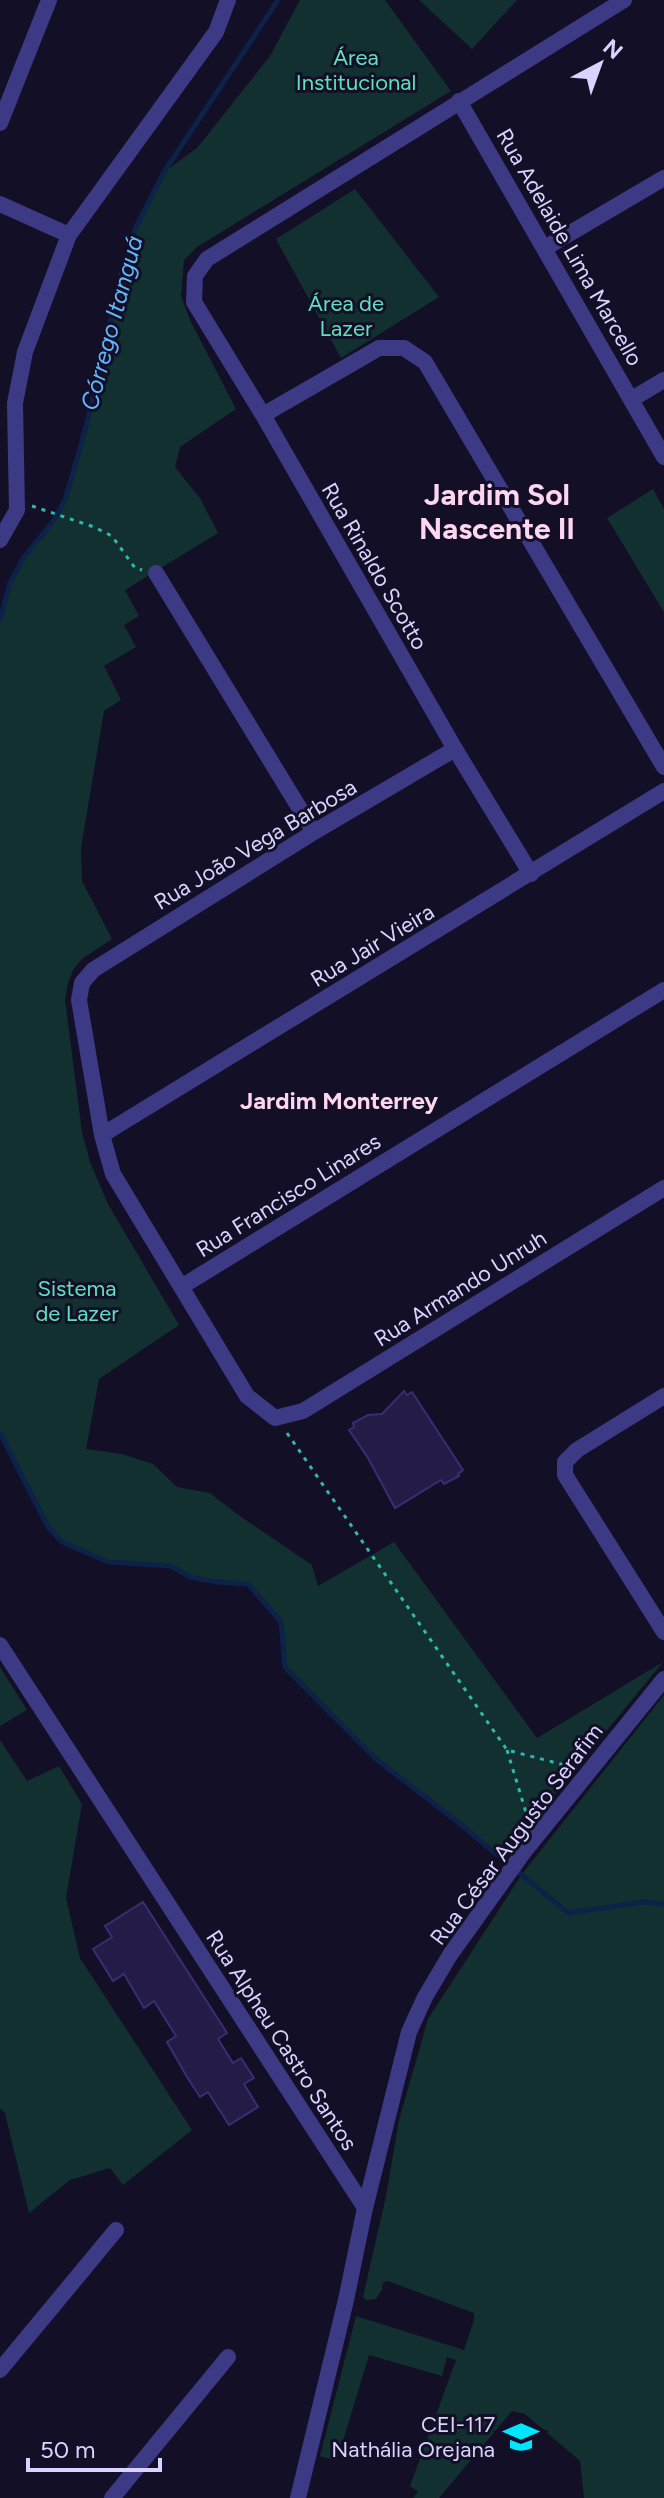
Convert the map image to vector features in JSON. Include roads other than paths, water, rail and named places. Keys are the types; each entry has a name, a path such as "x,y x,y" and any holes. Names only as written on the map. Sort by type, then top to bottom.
{"street":[{"path":"0,123 49,0"},
{"path":"0,540 17,510 15,403 25,352 69,235 216,32 228,0"},
{"path":"459,101 624,0"},
{"name":"Rua Adelaide Lima Marcello","path":"459,101 664,457"},
{"name":"Rua Rinaldo Scotto","path":"459,101 207,259 195,276 194,302 531,874"},
{"path":"545,248 664,178"},
{"path":"0,204 69,235"},
{"path":"263,415 379,348 404,348 425,362 664,767"},
{"path":"632,399 664,380"},
{"path":"156,573 314,832"},
{"name":"Rua João Vega Barbosa","path":"102,1135 79,1000 82,983 93,970 314,832 455,749"},
{"name":"Rua Jair Vieira","path":"102,1135 664,791"},
{"name":"Rua Francisco Linares","path":"181,1287 664,990"},
{"path":"102,1135 113,1174 181,1287"},
{"name":"Rua Armando Unruh","path":"181,1287 247,1396 275,1418 303,1411 664,1188"},
{"path":"664,1396 577,1450 565,1462 565,1475 664,1632"},
{"name":"Rua Alpheu Castro Santos","path":"0,1645 365,2208"},
{"name":"Rua César Augusto Serafim","path":"365,2208 409,2032 425,1997 450,1955 523,1853 664,1679"},
{"path":"298,2498 365,2208"},
{"path":"0,2370 116,2230"},
{"path":"112,2498 228,2357"}],"waterway":[{"name":"Córrego Itanguá","path":"0,619 10,583 24,557 55,519 66,497 86,427 122,269 135,229 164,172 278,0"},
{"path":"0,1433 48,1527 62,1542 108,1562 171,1566 190,1577 248,1584 281,1622 285,1667 376,1759 568,1913 644,1902 664,1904"}],"place":[{"name":"CEI-117 Nathália Orejana","path":"521,2437"}],"district":[{"name":"Jardim Sol Nascente II","path":"497,512"},
{"name":"Jardim Monterrey","path":"339,1101"}],"park label":[{"name":"Área Institucional","path":"356,70"},
{"name":"Área de Lazer","path":"346,316"},
{"name":"Sistema de Lazer","path":"77,1300"}]}
